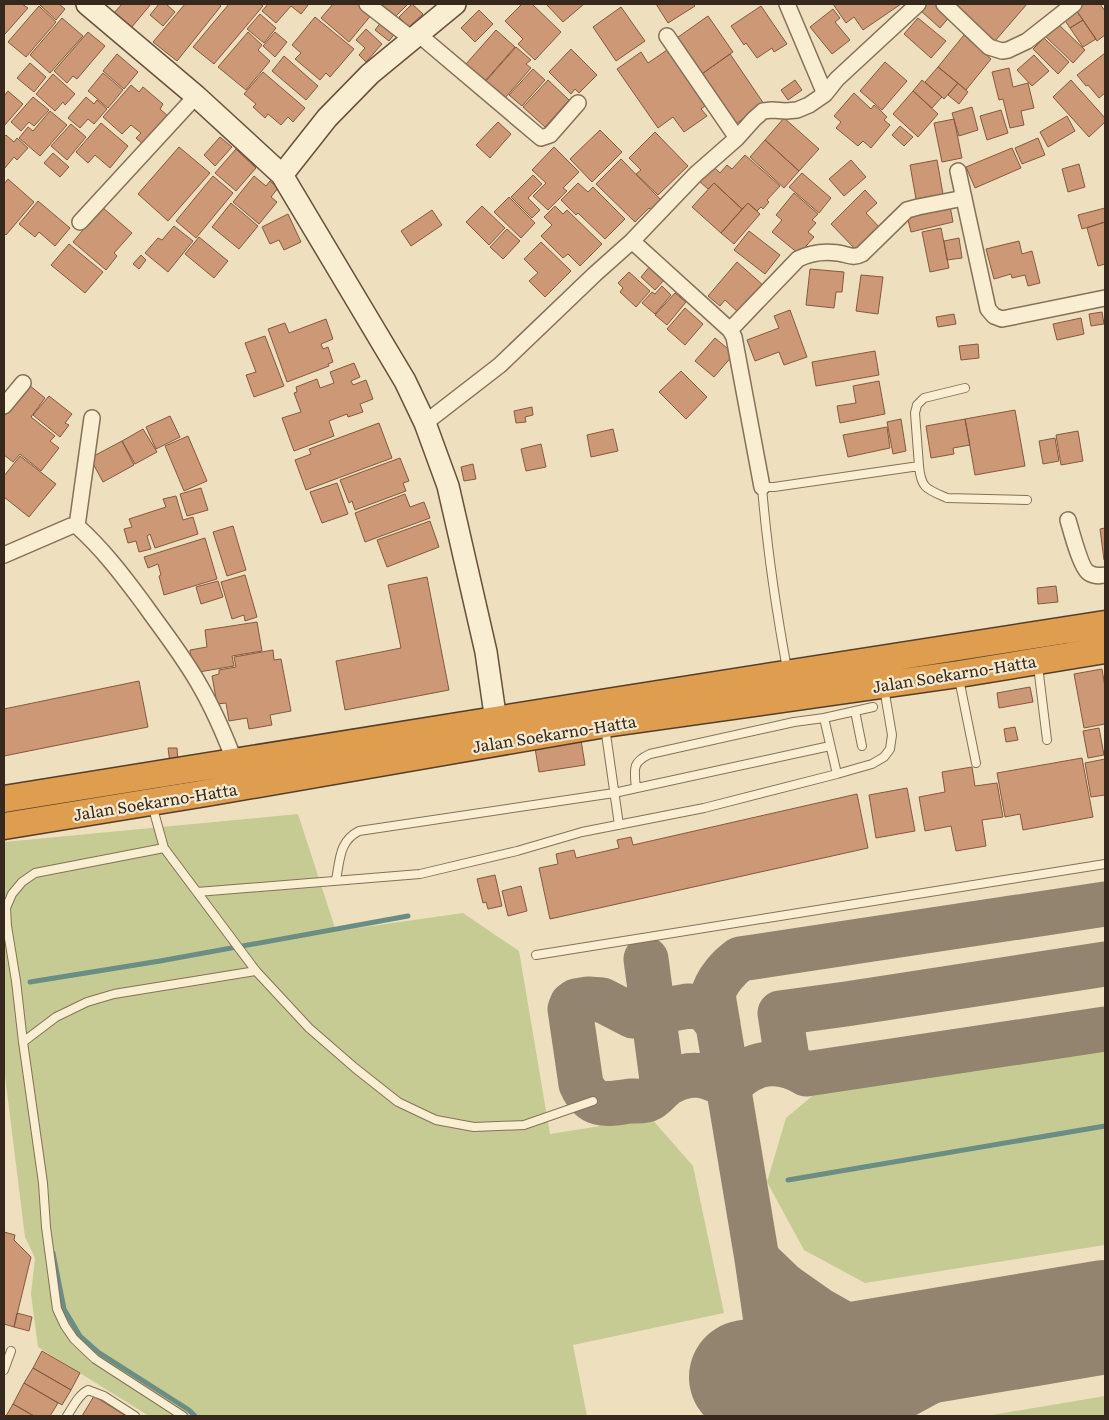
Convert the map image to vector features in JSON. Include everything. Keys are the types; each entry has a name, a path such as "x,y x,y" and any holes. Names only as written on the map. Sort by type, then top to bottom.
{"highway":[{"name":"Jalan Soekarno-Hatta","path":"603,713 880,679 1105,624"},
{"name":"Jalan Soekarno-Hatta","path":"957,661 1037,661 1105,650"},
{"name":"Jalan Soekarno-Hatta","path":"4,826 216,791 497,731 603,713 788,674 880,679"},
{"name":"Jalan Soekarno-Hatta","path":"4,799 235,762 497,731"}],"street":[{"path":"87,4 196,96 282,175 405,381 425,423 448,486 486,652 497,731"},
{"path":"367,4 415,37 541,138 550,135 578,103"},
{"path":"282,175 327,118 370,74 455,4"},
{"path":"787,4 825,94"},
{"path":"425,423 500,365 595,274 632,242 696,174 737,138 763,111 797,110 809,105 825,94 837,79 918,4"},
{"path":"944,4 989,47 1002,50 1008,50 1027,41 1074,4"},
{"path":"667,36 737,138"},
{"path":"80,222 196,96"},
{"path":"958,171 988,308 994,316 1002,319 1105,298"},
{"path":"730,330 798,259 810,254 836,253 857,257 907,210 964,198"},
{"path":"632,242 730,330 736,344 762,487"},
{"path":"4,406 23,384"},
{"path":"77,526 92,418"},
{"path":"1068,520 1085,570 1096,575 1105,575"},
{"path":"4,555 71,526 77,526 85,533 125,579 181,655 221,726 235,762"}],"lane":[{"path":"965,388 924,398 917,404 915,413 920,480 923,485 947,498 1027,500"},
{"path":"788,674 774,587 762,487 774,487 919,466"},
{"path":"957,661 960,686 976,763"},
{"path":"1037,661 1047,740"},
{"path":"636,788 635,765 642,758 650,754 794,722 854,711 880,679"},
{"path":"197,892 420,874 517,851 582,832 704,808 872,764 884,757 890,749 892,735 880,679"},
{"path":"854,711 862,746"},
{"path":"603,713 619,825"},
{"path":"824,718 837,774"},
{"path":"336,880 344,842 350,835 359,831 614,792 830,746"},
{"path":"154,812 164,848 256,971 309,1028 398,1102 436,1120 474,1128 524,1125 593,1101"},
{"path":"164,848 35,873 22,882 12,894 6,908 23,1042 44,1183 46,1227 57,1309 65,1326 74,1338 95,1359 183,1416"},
{"path":"536,955 1105,864"},
{"path":"23,1042 56,1017 87,1002 114,994 256,971"},
{"path":"4,1370 11,1351"},
{"path":"68,1416 79,1397 88,1390 104,1396 135,1416"}],"green space":[{"path":"298,814 336,931 463,913 519,951 550,1134 651,1118 693,1166 724,1313 573,1345 587,1416 149,1416 38,1347 31,1294 35,1258 25,1237 4,1068 4,842"},
{"path":"1105,1048 1105,1245 865,1283 804,1250 767,1182 786,1118 817,1092"},
{"path":"1105,1396 1105,1416 986,1416"}],"building":[{"path":"4,4 22,4 28,8 5,34 4,33"},
{"path":"41,4 59,4 65,9 56,20"},
{"path":"122,4 151,4 131,28 113,14"},
{"path":"159,4 166,4 175,12 163,26 150,15"},
{"path":"185,4 218,4 221,6 177,61 153,42"},
{"path":"229,4 260,4 263,6 214,64 193,47"},
{"path":"268,4 309,4 301,14 291,6 276,23 262,11"},
{"path":"333,4 360,4 372,14 349,42 321,18"},
{"path":"376,4 408,4 392,20"},
{"path":"412,4 423,14 409,27 399,17"},
{"path":"522,4 532,4 561,32 535,60 518,44 523,39 505,21"},
{"path":"546,4 584,4 563,22"},
{"path":"656,4 693,4 695,6 668,23"},
{"path":"833,4 901,4 863,30 854,17 846,23"},
{"path":"927,4 937,4 951,15 940,28 921,11"},
{"path":"959,4 1027,4 995,41 956,7"},
{"path":"1079,4 1100,4 1105,11 1105,35 1097,41 1074,7"},
{"path":"39,6 56,22 26,57 8,42"},
{"path":"761,6 787,44 774,52 772,48 757,58 746,43 744,45 731,26"},
{"path":"621,7 645,41 616,61 593,27"},
{"path":"1074,7 1083,20 1070,28 1062,16"},
{"path":"833,9 840,18 835,22 850,40 832,54 810,27"},
{"path":"479,10 493,24 475,42 461,28"},
{"path":"260,14 276,28 264,43 247,29"},
{"path":"708,16 733,52 699,76 674,40"},
{"path":"315,17 354,49 330,77 326,73 320,80 295,59 301,53 292,45"},
{"path":"62,18 83,36 50,73 30,55"},
{"path":"918,18 946,41 931,58 904,34"},
{"path":"1083,20 1096,39 1083,47 1070,28"},
{"path":"382,21 396,32 389,41 375,30"},
{"path":"1056,22 1085,50 1073,63 1044,35"},
{"path":"366,29 382,44 366,62 359,55 365,48 356,40"},
{"path":"496,30 515,47 485,81 466,64"},
{"path":"88,32 105,46 77,79 73,76 67,83 54,71"},
{"path":"248,32 262,45 258,50 270,61 246,90 218,67"},
{"path":"275,32 287,42 275,57 263,46"},
{"path":"964,35 991,59 966,90 938,67"},
{"path":"1044,38 1069,62 1058,74 1033,49"},
{"path":"516,47 531,60 526,64 531,68 505,98 486,81"},
{"path":"670,48 709,103 701,109 707,116 684,132 673,117 658,128 617,69 641,52 648,63"},
{"path":"571,49 597,75 579,93 575,89 571,94 549,72"},
{"path":"1105,53 1105,93 1099,98 1077,75"},
{"path":"117,54 138,72 124,89 103,71"},
{"path":"730,54 764,104 733,126 699,76"},
{"path":"1034,55 1049,71 1032,86 1017,70"},
{"path":"284,56 318,86 306,100 272,71"},
{"path":"885,62 907,81 882,110 860,91"},
{"path":"30,63 46,77 34,92 17,78"},
{"path":"938,67 958,83 944,99 925,82"},
{"path":"1009,68 1013,87 1028,83 1034,108 1021,111 1024,125 1010,128 1003,99 999,100 992,72"},
{"path":"533,69 545,80 522,106 509,95"},
{"path":"263,72 305,108 293,122 288,117 281,125 268,114 265,118 253,107 256,104 244,94"},
{"path":"103,73 123,90 108,108 88,91"},
{"path":"53,74 75,94 65,105 63,102 55,111 36,94"},
{"path":"548,80 569,100 545,127 523,107"},
{"path":"795,80 802,90 788,100 781,90"},
{"path":"922,80 942,97 932,108 913,91"},
{"path":"1071,80 1105,118 1105,122 1089,137 1053,97"},
{"path":"958,83 968,92 959,104 948,95"},
{"path":"131,85 139,92 143,87 163,104 160,109 169,117 144,145 136,138 141,133 131,125 122,134 103,117"},
{"path":"8,91 23,104 4,126 4,96"},
{"path":"913,91 938,114 918,137 893,114"},
{"path":"854,93 871,109 874,105 880,110 887,117 884,120 890,125 871,148 863,141 858,146 836,128 841,122 834,116"},
{"path":"33,97 49,110 34,126 29,122 21,131 11,122"},
{"path":"86,97 94,104 97,100 107,109 94,124 88,119 80,128 68,118"},
{"path":"972,107 978,130 959,136 952,113"},
{"path":"1001,110 1008,133 987,140 980,116"},
{"path":"50,111 67,125 40,156 19,138 28,127 33,131"},
{"path":"1067,116 1075,131 1048,147 1040,132"},
{"path":"784,118 819,149 799,171 765,140"},
{"path":"954,119 962,158 942,162 934,123"},
{"path":"498,122 511,134 490,158 476,145"},
{"path":"101,123 128,146 110,168 95,155 88,163 76,152"},
{"path":"71,124 86,137 67,160 51,146"},
{"path":"900,126 913,137 904,146 892,135"},
{"path":"600,130 622,152 592,182 570,159"},
{"path":"655,132 688,166 658,195 636,174 641,170 629,158"},
{"path":"6,135 14,142 17,138 28,148 17,160 14,157 4,169 4,137"},
{"path":"220,137 232,147 215,166 204,155"},
{"path":"1038,138 1045,155 1022,164 1015,148"},
{"path":"765,140 799,171 784,188 750,157"},
{"path":"179,147 210,173 168,221 138,194"},
{"path":"554,147 579,172 563,188 567,191 548,210 533,196 546,183 532,170"},
{"path":"1012,148 1021,168 975,188 966,167"},
{"path":"236,149 256,168 236,191 215,173"},
{"path":"53,153 69,167 60,177 44,163"},
{"path":"745,155 780,186 767,200 769,202 763,209 761,207 757,211 748,203 742,209 714,183 708,189 699,181 713,166 720,173 727,165 732,169"},
{"path":"621,159 662,201 652,211 649,208 635,222 596,184"},
{"path":"851,160 866,177 844,196 829,179"},
{"path":"937,160 943,194 916,199 910,165"},
{"path":"1079,164 1085,187 1068,192 1062,169"},
{"path":"802,173 831,198 819,213 789,187"},
{"path":"533,175 542,184 528,198 540,210 532,218 511,197"},
{"path":"213,176 233,193 196,238 176,221"},
{"path":"254,176 266,186 270,181 278,188 271,197 277,202 259,224 233,202"},
{"path":"8,179 34,202 6,235 4,233 4,184"},
{"path":"578,183 588,192 593,187 625,219 605,239 578,213 576,215 561,200"},
{"path":"714,183 742,209 721,233 692,207"},
{"path":"865,190 877,203 866,213 880,228 857,251 831,224"},
{"path":"794,193 818,214 812,220 816,223 808,232 814,237 799,254 772,232 782,220 776,215"},
{"path":"509,197 535,223 521,238 494,212"},
{"path":"38,201 70,228 55,246 39,232 35,237 19,224"},
{"path":"231,203 258,226 239,249 212,227"},
{"path":"748,203 760,214 734,244 721,233"},
{"path":"482,206 505,228 489,245 466,222"},
{"path":"555,206 563,214 567,210 602,244 580,266 568,254 563,258 541,236 552,225 544,217"},
{"path":"950,206 953,222 911,232 907,216"},
{"path":"102,207 132,233 114,253 117,256 106,270 73,242"},
{"path":"1105,208 1105,222 1082,229 1078,215"},
{"path":"432,210 442,225 411,246 401,231"},
{"path":"288,214 301,242 284,250 279,240 270,244 262,227"},
{"path":"1105,222 1105,264 1098,266 1087,228"},
{"path":"174,226 193,241 168,272 145,253 158,238 162,240"},
{"path":"941,228 949,268 930,272 922,232"},
{"path":"507,229 520,241 503,259 490,247"},
{"path":"749,231 780,255 765,274 734,250"},
{"path":"199,237 228,261 214,278 185,254"},
{"path":"959,238 962,258 947,260 944,241"},
{"path":"1019,241 1022,254 1032,251 1040,283 1028,286 1025,275 1012,278 1011,274 994,279 986,249"},
{"path":"541,242 571,271 545,297 529,281 538,273 524,259"},
{"path":"69,244 103,272 85,293 51,265"},
{"path":"141,255 146,260 139,269 133,264"},
{"path":"737,262 764,286 740,314 725,300 720,306 708,296"},
{"path":"650,266 665,279 655,290 641,277"},
{"path":"810,269 844,272 842,292 836,292 834,308 806,305"},
{"path":"629,272 650,291 636,307 620,292 623,288 618,283"},
{"path":"861,275 883,277 878,314 856,311"},
{"path":"662,286 671,295 655,314 642,303 652,292 655,294"},
{"path":"675,293 686,302 667,325 655,315"},
{"path":"685,308 703,324 685,345 667,329"},
{"path":"790,310 807,357 784,365 779,352 755,361 747,340 779,328 774,316"},
{"path":"1102,312 1104,324 1091,326 1089,314"},
{"path":"954,314 956,324 938,327 936,317"},
{"path":"1081,318 1084,334 1057,340 1053,324"},
{"path":"326,319 333,339 321,344 323,349 328,347 333,362 328,364 329,366 287,382 268,329 285,323 289,333"},
{"path":"265,336 284,386 254,397 246,375 256,372 245,343"},
{"path":"715,338 734,354 714,377 695,361"},
{"path":"978,344 979,358 961,360 959,346"},
{"path":"875,351 879,375 816,386 812,362"},
{"path":"354,363 360,377 351,381 353,385 366,380 373,399 360,404 363,412 348,417 347,414 329,421 334,436 294,451 282,418 301,412 294,393 297,392 296,387 317,379 320,388 334,383 330,372"},
{"path":"681,371 707,397 686,419 659,392"},
{"path":"879,381 885,414 840,423 837,406 856,403 853,386"},
{"path":"29,385 45,398 31,417 55,436 50,441 59,448 41,471 20,454 13,462 4,455 4,416"},
{"path":"49,396 72,414 65,423 69,425 60,437 33,415"},
{"path":"532,407 533,415 525,417 526,422 516,423 514,411"},
{"path":"1015,410 1025,466 975,475 965,419"},
{"path":"170,416 180,437 156,449 146,427"},
{"path":"901,419 906,451 893,454 887,422"},
{"path":"965,419 970,445 953,448 954,454 931,458 926,426"},
{"path":"379,423 392,458 306,490 295,460 311,454 309,449"},
{"path":"887,427 890,448 848,457 843,435"},
{"path":"143,429 157,452 135,464 122,441"},
{"path":"613,429 618,451 591,457 587,435"},
{"path":"1078,431 1083,461 1061,465 1056,435"},
{"path":"188,436 207,481 184,491 165,446"},
{"path":"1055,438 1059,461 1043,464 1039,441"},
{"path":"122,441 134,465 103,482 90,458"},
{"path":"541,444 546,467 526,471 521,449"},
{"path":"20,456 56,484 29,517 4,497 4,476"},
{"path":"400,458 409,481 403,483 406,491 355,510 352,501 349,503 340,480"},
{"path":"473,464 476,479 464,481 461,467"},
{"path":"337,483 348,514 322,523 310,492"},
{"path":"201,488 208,510 187,516 180,494"},
{"path":"405,494 410,507 424,502 430,518 365,542 355,513"},
{"path":"176,496 183,520 193,517 198,534 155,548 150,534 147,536 151,549 139,552 136,541 128,543 124,529 132,527 129,519 166,507 163,499"},
{"path":"430,521 439,547 387,567 377,540"},
{"path":"233,526 246,570 227,576 213,532"},
{"path":"1105,528 1105,559 1104,560 1100,529"},
{"path":"205,538 217,579 164,595 158,564 148,568 144,557"},
{"path":"245,575 257,617 245,621 244,615 232,619 221,582"},
{"path":"427,577 449,690 345,710 336,661 401,648 388,585"},
{"path":"218,581 223,597 201,604 196,587"},
{"path":"1056,586 1058,602 1038,604 1037,588"},
{"path":"257,622 262,651 232,656 234,666 193,673 190,650 207,647 205,630"},
{"path":"273,650 274,660 281,659 291,711 270,715 272,725 249,729 247,718 229,721 226,703 217,704 212,676 219,674 219,670 236,667 234,657"},
{"path":"1102,669 1105,687 1105,724 1084,728 1074,674"},
{"path":"139,681 148,727 4,756 4,709"},
{"path":"1030,687 1033,702 999,708 997,693"},
{"path":"1015,727 1018,740 1006,742 1004,729"},
{"path":"1099,728 1104,755 1088,758 1083,731"},
{"path":"581,740 585,765 539,772 535,748"},
{"path":"168,748 177,748 178,762 170,763"},
{"path":"1082,758 1093,817 1023,830 1020,814 1005,817 997,773"},
{"path":"1105,759 1105,795 1091,797 1085,763"},
{"path":"972,767 975,786 997,783 1003,817 982,820 986,846 956,851 951,826 925,831 919,797 945,792 942,772"},
{"path":"907,788 915,831 876,838 869,795"},
{"path":"857,794 868,848 550,919 539,868 558,864 556,854 574,850 576,858 619,848 617,840 631,837 633,845"},
{"path":"495,875 502,906 488,909 486,902 483,903 477,879"},
{"path":"521,886 527,911 508,916 502,891"},
{"path":"4,1232 15,1235 14,1240 31,1257 14,1327 4,1324"},
{"path":"17,1313 32,1317 29,1331 14,1327"},
{"path":"42,1351 80,1373 71,1390 33,1368"},
{"path":"33,1368 71,1390 62,1405 24,1383"},
{"path":"24,1383 58,1403 50,1416 34,1416 13,1404"},
{"path":"94,1396 126,1416 82,1416"},
{"path":"13,1404 34,1416 6,1416"}],"waterway":[{"path":"30,982 160,961 408,916"},
{"path":"788,1180 1105,1126"},
{"path":"53,1253 64,1309 80,1336 98,1352 189,1410 195,1416"}],"taxiway":[{"path":"768,1373 766,1321 757,1259 713,995 727,970 740,959 1105,904"},
{"path":"646,959 663,1087"},
{"path":"788,1065 780,1013 1105,964"},
{"path":"718,1024 709,1013 700,1007 688,1006 633,1016 602,1000 588,999 576,1001 570,1009 581,1084 590,1098 601,1103 642,1101 652,1097 670,1082 686,1076 707,1077 729,1087 746,1072 765,1064 785,1065 806,1074 1105,1029"},
{"path":"757,1259 784,1285 818,1309 855,1330"},
{"path":"867,1416 1013,1337 1105,1318"},
{"path":"781,1416 777,1412 769,1394 767,1381 769,1369 781,1348 799,1333 821,1327 833,1329 845,1334 867,1352 883,1356 905,1353 933,1345"}],"runway":[{"path":"746,1377 1105,1317"}]}
